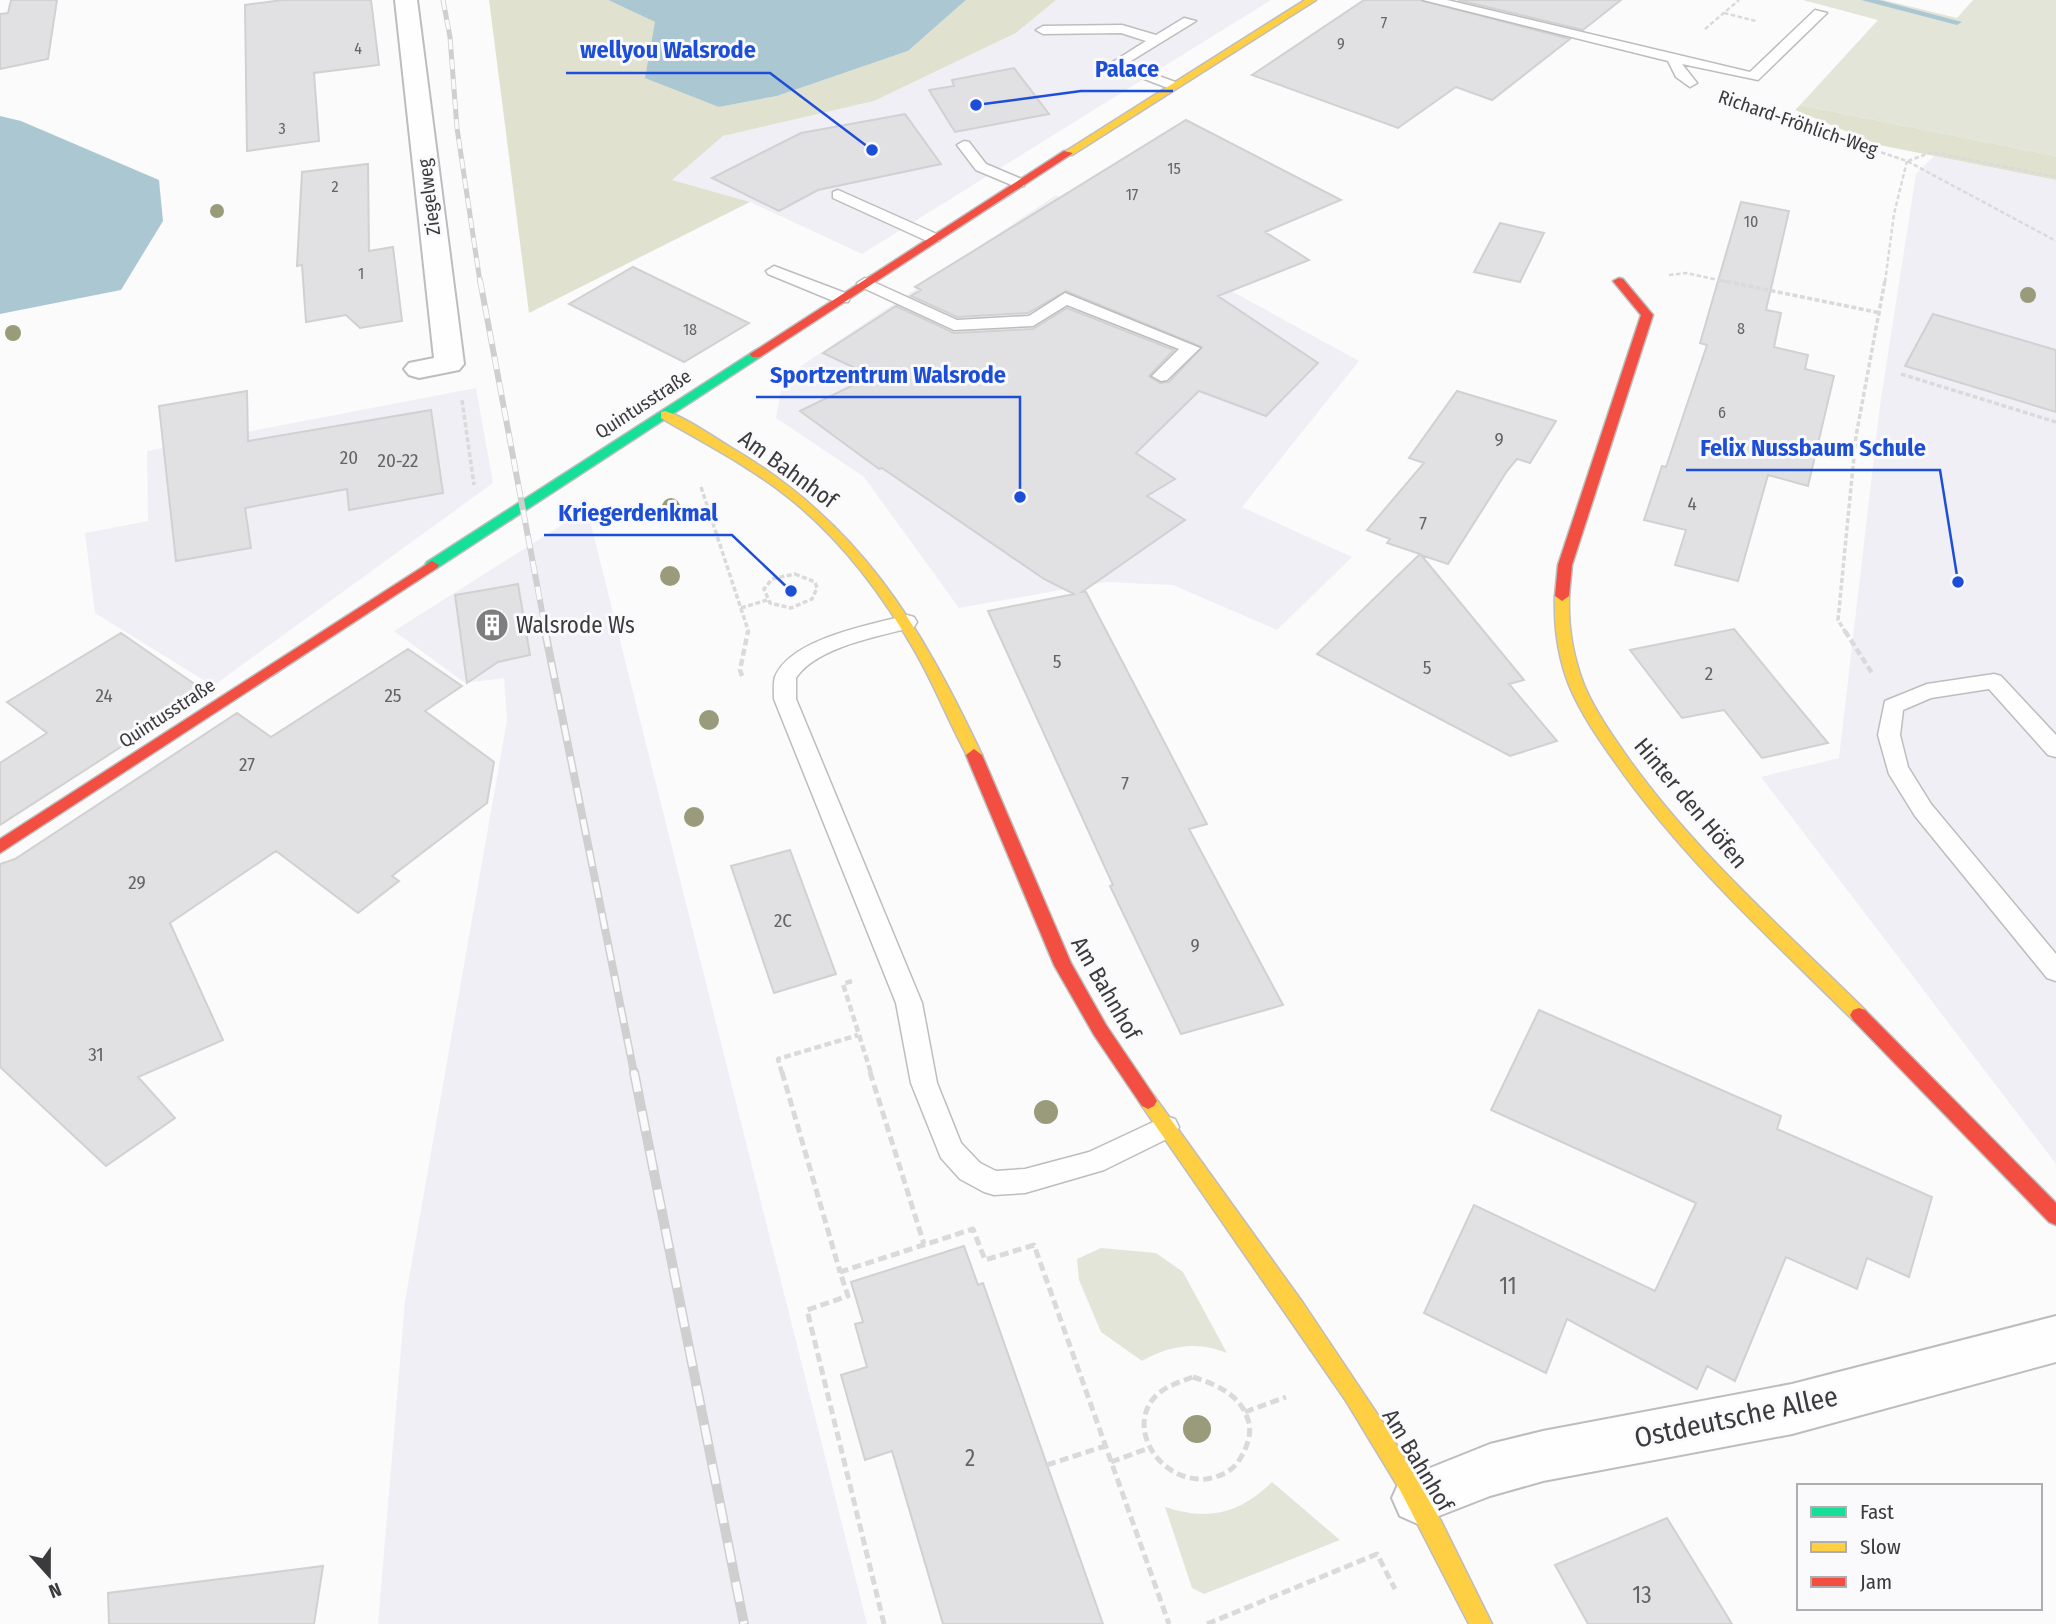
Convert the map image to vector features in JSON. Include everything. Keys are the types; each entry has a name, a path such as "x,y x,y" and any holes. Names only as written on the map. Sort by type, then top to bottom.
{"street":[{"name":"Ziegelweg","path":"406,0 449,364"},
{"name":"Quintusstraße","path":"0,848 933,238 1311,0"},
{"name":"Hinter den Höfen","path":"1619,281 1647,315 1565,565 1560,618 1580,692 1627,768 1697,850 2056,1216"},
{"path":"419,369 449,364"},
{"name":"Am Bahnhof","path":"666,415 810,508 865,565 907,622 936,669 961,721 1066,974 1166,1127 1339,1373 1418,1498 1482,1624"},
{"name":"Ostdeutsche Allee","path":"1418,1498 1490,1470 1543,1456 1792,1409 2056,1339"}],"lane":[{"path":"1430,0 1753,77 1820,13"},
{"path":"1173,86 1115,65 1189,21"},
{"path":"1043,30 1122,29 1157,40"},
{"path":"1675,57 1674,64 1679,74 1690,83"},
{"path":"964,145 981,166 1019,183"},
{"path":"838,195 933,238"},
{"path":"774,271 842,299"},
{"path":"865,283 954,325 1033,321 1065,298 1191,348 1161,376"},
{"path":"907,622 824,647 799,660 786,677 785,699 909,1003 924,1083 950,1150 970,1171 995,1183 1025,1181 1094,1162 1166,1127"},
{"path":"2056,749 1994,681 1927,691 1893,706 1889,735 1897,768 1923,810 2056,971"}],"path":[{"name":"Richard-Fröhlich-Weg","path":"1690,83 1721,98 1907,161 2056,241"},
{"path":"1893,706 1838,621 1856,436 1881,313 1894,214 1907,161 1932,152 2056,177"},
{"path":"1619,281 1686,273 1881,313"},
{"path":"449,364 461,390 475,492"},
{"path":"1900,374 2056,422"},
{"path":"741,608 766,600 780,607 798,607 812,599 817,588 810,578 787,574 767,584 764,589 766,600"},
{"path":"861,978 843,984 924,1244"},
{"path":"858,1035 778,1059 848,1296 807,1310 884,1624"},
{"path":"840,1272 973,1229 985,1260 1034,1245 1169,1624"},
{"path":"1193,1377 1227,1388 1245,1412 1250,1436 1245,1453 1235,1467 1220,1476 1204,1481 1186,1479 1157,1461 1149,1448 1144,1431 1145,1414 1151,1399 1176,1380 1193,1377"},
{"path":"1245,1412 1286,1397"},
{"path":"1047,1465 1105,1446"},
{"path":"1111,1462 1149,1448"},
{"path":"1207,1624 1377,1554 1398,1595"}],"shaded area":[{"path":"1056,0 1271,0 862,254 750,202 671,180 723,136 874,101 1016,33"},
{"path":"1803,0 1884,0 1957,18 1973,0 2056,0 2056,156 1800,105 1878,20"},
{"path":"1934,156 2056,180 2056,1164 1761,777 1839,758 1880,405 1916,174"},
{"path":"1056,195 1359,361 1242,507 1352,557 1277,630 1173,585 1106,582 959,608 864,477 776,418 783,378"},
{"path":"476,388 493,483 213,686 95,613 85,533 148,521 147,451"},
{"path":"587,509 867,1624 378,1624 405,1301 507,720 504,678 465,683 394,631"},
{"path":"1101,1248 1156,1253 1183,1272 1227,1353 1205,1347 1184,1346 1163,1351 1142,1361 1101,1332 1079,1280 1077,1259"},
{"path":"1272,1482 1340,1540 1204,1594 1192,1588 1165,1507 1196,1514 1223,1512 1248,1501"}],"green space":[{"path":"489,0 608,0 655,22 719,107 777,96 908,51 966,0 1056,0 1016,33 874,101 723,136 672,180 750,202 529,313"},
{"path":"1800,105 2056,156 2056,180 1879,145 1795,110"}],"water":[{"path":"608,0 966,0 908,51 777,96 719,107 645,78 655,22"},
{"path":"0,116 21,121 159,180 163,221 121,290 0,314"}],"building":[{"path":"11,0 57,0 48,59 0,69 0,14 8,13"},
{"path":"283,0 371,0 379,65 314,73 319,141 247,151 245,5"},
{"path":"1364,0 1420,0 1570,39 1492,100 1456,87 1398,128 1252,75"},
{"path":"1458,0 1621,0 1583,30"},
{"path":"1014,68 1049,114 955,132 929,90 954,86 952,80"},
{"path":"905,114 941,164 818,190 779,211 712,178 801,133"},
{"path":"1186,120 1341,200 1265,232 1309,260 1218,296 1318,363 1266,416 1199,391 1136,453 1175,479 1147,496 1185,520 1082,592 1086,592 1207,824 1189,829 1283,1005 1181,1034 1110,886 1113,885 988,611 1074,594 1044,579 882,468 879,469 800,411 872,376 823,353 896,306 954,333 1033,329 1067,308 1174,350 1149,376 1160,383 1169,382 1202,347 1066,291 1028,313 957,317 911,296 921,290 915,287"},
{"path":"368,164 369,251 393,247 402,321 360,328 346,315 306,322 302,265 297,266 302,172"},
{"path":"1741,202 1789,211 1766,310 1781,313 1774,347 1808,355 1805,369 1834,376 1808,486 1768,475 1738,581 1675,565 1686,530 1644,520 1662,466 1666,467 1707,345 1700,343"},
{"path":"1500,223 1544,233 1520,282 1474,272"},
{"path":"633,267 749,323 684,362 569,304"},
{"path":"1933,314 2056,350 2056,412 1905,366"},
{"path":"247,391 248,441 431,410 443,493 349,510 347,489 245,508 251,548 176,561 159,406"},
{"path":"1457,391 1556,421 1530,463 1517,459 1507,471 1448,564 1421,555 1524,680 1509,684 1557,741 1510,756 1317,654 1420,554 1387,543 1390,539 1367,530 1424,463 1409,458"},
{"name":"Walsrode Ws","path":"518,584 530,655 498,662 467,683 455,595"},
{"path":"1734,629 1828,743 1762,758 1724,710 1682,718 1630,650"},
{"path":"121,633 206,692 0,825 0,763 47,733 7,702"},
{"path":"408,649 462,686 425,711 494,762 487,803 392,876 399,881 358,913 276,851 170,923 223,1040 138,1077 175,1118 106,1166 0,1067 0,864 15,859 237,713 271,737"},
{"path":"790,850 836,974 774,993 731,866"},
{"path":"1539,1010 1781,1116 1777,1129 1932,1197 1909,1277 1867,1258 1857,1289 1786,1257 1735,1381 1707,1366 1697,1389 1567,1319 1546,1373 1424,1313 1474,1205 1655,1291 1696,1203 1491,1110"},
{"path":"964,1246 978,1285 983,1283 1103,1624 943,1624 892,1451 865,1460 841,1375 867,1367 855,1324 863,1322 851,1282"},
{"path":"1667,1518 1732,1624 1588,1624 1555,1565"},
{"path":"323,1566 314,1624 109,1624 108,1593"}],"waterway":[{"path":"1866,0 1957,22"}],"railway":[{"path":"443,0 450,37 457,128 480,282"},
{"path":"480,280 546,633"},
{"path":"545,631 634,1073"},
{"path":"634,1072 744,1624"}],"traffic: fast":[{"path":"432,565 756,354"}],"traffic: slow":[{"path":"1068,153 1311,0"},
{"path":"665,415 776,482 809,508 836,535 861,563 905,622 924,654 974,755"},
{"path":"1562,596 1562,619 1572,672 1606,738 1637,781 1707,863 1859,1015"},
{"path":"1148,1101 1354,1394 1408,1483 1481,1624"}],"traffic: jam":[{"path":"756,354 1068,153"},
{"path":"1562,596 1565,565 1647,315 1619,281"},
{"path":"0,847 432,565"},
{"path":"974,755 1063,965 1100,1030 1148,1101"},
{"path":"1859,1015 2056,1216"}],"place":[{"name":"Palace","path":"976,105"},
{"name":"wellyou Walsrode","path":"872,150"},
{"name":"Sportzentrum Walsrode","path":"1020,497"},
{"name":"Felix Nussbaum Schule","path":"1958,582"},
{"name":"Kriegerdenkmal","path":"791,591"},
{"name":"Walsrode Ws","path":"492,625"}]}
